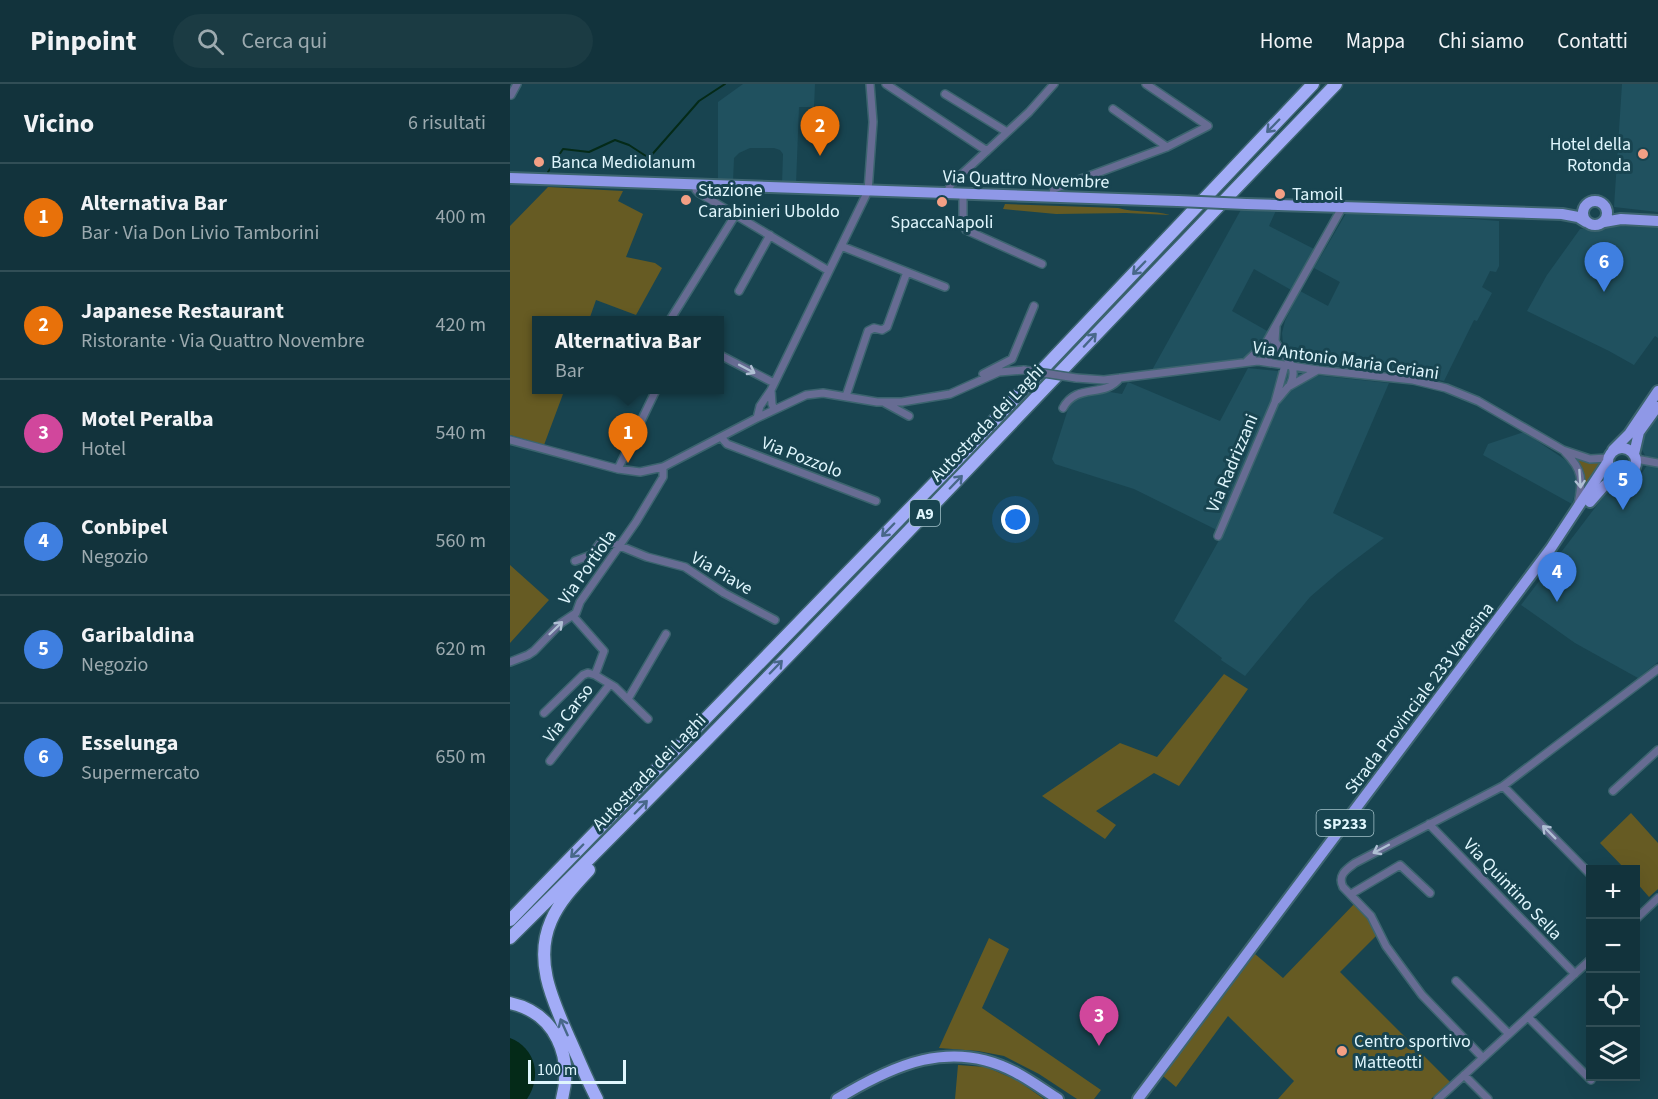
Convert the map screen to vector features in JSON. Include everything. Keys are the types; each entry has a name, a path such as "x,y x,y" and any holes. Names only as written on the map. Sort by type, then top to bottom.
{"highway":[{"name":"Autostrada dei Laghi","path":"510,938 619,830 961,477 1335,84"},
{"name":"Autostrada dei Laghi","path":"510,920 950,467 1311,86"},
{"path":"597,1099 554,1003 548,985 544,951 550,922 561,904 609,846 619,830"},
{"path":"510,1003 525,1008 549,1026 561,1044 567,1075 562,1099"}],"main road":[{"name":"Via Quattro Novembre","path":"510,178 1562,214"},
{"path":"1562,214 1596,201 1622,213 1658,214"},
{"path":"1585,207 1583,214 1586,222"},
{"path":"1604,222 1608,214 1606,207"},
{"path":"1562,214 1578,218 1593,226 1621,219 1658,221"},
{"name":"SP233","path":"1610,457 1629,434 1658,391"},
{"name":"SP233","path":"1620,476 1632,471 1640,432 1658,404"},
{"path":"1620,476 1612,472 1610,457 1622,447 1635,457"},
{"name":"Strada Provinciale 233 Varesina","path":"1138,1098 1551,548 1576,514 1610,457"},
{"name":"Strada Provinciale 233 Varesina","path":"1551,548 1604,486 1620,476"},
{"path":"837,1099 869,1079 913,1061 950,1056 981,1059 999,1065 1015,1072 1058,1099"}],"street":[{"path":"511,95 517,84"},
{"path":"757,418 760,406 868,192 873,122 870,84"},
{"path":"886,84 987,150"},
{"path":"947,193 951,184 1029,112 1054,84"},
{"path":"1052,197 1054,189 1167,147 1208,126 1146,84"},
{"path":"945,94 1007,132"},
{"path":"1113,109 1167,147"},
{"path":"696,184 696,190 699,193 829,271"},
{"path":"963,194 963,224 966,230 1042,264"},
{"path":"1247,361 1266,343 1343,206"},
{"path":"672,316 735,214"},
{"path":"739,291 770,235"},
{"path":"841,246 945,287"},
{"path":"846,396 868,332 874,328 882,330 887,327 907,272"},
{"name":"Via Antonio Maria Ceriani","path":"975,383 986,372 1012,359 1034,306"},
{"path":"1268,361 1275,341 1276,326"},
{"path":"1275,341 1289,365"},
{"path":"1266,343 1264,351 1268,361"},
{"path":"724,357 772,386"},
{"name":"Via Antonio Maria Ceriani","path":"510,440 618,469 640,472 663,467 774,409 810,394 827,393 885,403 942,396 999,372 1024,370 1098,380 1247,361 1268,361 1435,385 1478,401 1563,450"},
{"name":"Via Radrizzani","path":"1275,402 1288,387 1294,373 1289,365"},
{"name":"Via Radrizzani","path":"1218,536 1289,365"},
{"name":"Via Radrizzani","path":"1288,387 1318,370"},
{"name":"Via Antonio Maria Ceriani","path":"1063,408 1077,393 1109,388 1120,378"},
{"path":"772,386 774,409"},
{"path":"618,469 654,394"},
{"path":"885,403 909,416"},
{"name":"Via Pozzolo","path":"721,437 727,444 876,501"},
{"path":"1563,450 1590,459 1610,457"},
{"path":"1563,450 1576,464 1581,475 1576,514"},
{"path":"1635,457 1658,463"},
{"name":"Via Portiola","path":"510,662 528,655 561,623 573,615 663,477 663,467"},
{"path":"575,561 591,555 603,539 619,546"},
{"name":"Via Piave","path":"619,546 693,571 724,593 775,620"},
{"name":"Via Carso","path":"573,615 604,651 595,675"},
{"path":"628,699 666,634"},
{"path":"1482,1058 1422,995 1386,946 1371,916 1340,881 1341,875 1356,863 1503,786 1658,669"},
{"name":"Via Carso","path":"544,712 583,675 588,673 610,684 648,719"},
{"name":"Via Carso","path":"550,761 610,684"},
{"path":"1613,791 1658,750"},
{"path":"1503,786 1586,870"},
{"name":"Via Quintino Sella","path":"1429,824 1575,974"},
{"path":"1351,894 1400,865 1430,893"},
{"path":"1640,914 1658,898"},
{"path":"1438,1099 1586,964"},
{"path":"1456,981 1509,1034"},
{"path":"1528,1017 1586,1075"},
{"path":"1464,1076 1488,1099"}],"shaded area":[{"path":"743,84 815,84 814,107 799,107 796,184 782,184 783,154 774,148 750,148 739,153 734,158 733,182 718,182 718,102"},
{"path":"1622,84 1658,84 1658,212 1614,207"},
{"path":"548,187 623,191 618,201 643,214 626,257 655,263 662,268 636,315 596,300 590,316 532,316 532,394 563,394 544,445 510,435 510,226"},
{"path":"1005,204 1118,208 1170,215 1056,214 1003,209"},
{"path":"1243,206 1278,206 1269,226 1316,250 1293,291 1254,269 1232,311 1269,332 1262,344 1246,359 1151,372"},
{"path":"1348,210 1499,221 1499,266 1496,272 1490,271 1482,287 1492,293 1477,321 1474,320 1444,381 1409,374 1299,362 1288,354 1283,344 1282,333 1285,321 1300,291 1328,306 1340,282 1314,268"},
{"path":"1623,226 1658,228 1658,338 1655,336 1634,365 1527,311 1547,275 1580,229"},
{"path":"1248,368 1389,383 1333,513 1384,538 1310,597 1245,676 1221,660 1222,658 1174,621 1223,533 1134,489 1055,464 1052,459 1068,409 1078,396 1110,392 1122,394 1128,382 1220,421"},
{"path":"1656,414 1658,415 1658,662 1638,678 1575,643 1521,605 1610,488 1640,476 1649,462 1639,445 1639,438"},
{"path":"1524,432 1570,463 1576,473 1578,483 1572,504 1483,455 1488,444"},
{"path":"1574,457 1588,462 1602,461 1582,496 1583,475"},
{"path":"510,565 549,600 510,643"},
{"path":"1224,674 1248,689 1179,786 1154,773 1096,811 1116,825 1105,839 1042,796 1120,743 1157,757"},
{"path":"1631,813 1658,843 1658,889 1649,897 1640,887 1640,865 1621,865 1600,843"},
{"name":"Centro sportivo Matteotti","path":"1356,902 1371,921 1377,935 1340,972 1450,1082 1431,1099 1278,1099 1294,1081 1228,1016 1176,1087 1163,1076 1255,954 1283,978"},
{"path":"989,938 1009,949 982,1008 1101,1090 1094,1099 1077,1099 1039,1074 1004,1056 939,1048"},
{"path":"510,1038 526,1049 534,1064 534,1082 527,1099 510,1099"},
{"path":"958,1065 986,1067 1017,1080 1044,1099 955,1099"}],"waterway":[{"path":"548,172 563,149 589,152 615,140 629,145 649,158 699,101 725,84"}],"place":[{"name":"Hotel della Rotonda","path":"1643,154"},
{"name":"Japanese Restaurant","path":"820,156"},
{"name":"Banca Mediolanum","path":"539,162"},
{"name":"Tamoil","path":"1280,194"},
{"name":"Stazione Carabinieri Uboldo","path":"686,200"},
{"name":"SpaccaNapoli","path":"942,202"},
{"name":"Esselunga","path":"1604,292"},
{"name":"Alternativa Bar","path":"628,463"},
{"name":"Garibaldina","path":"1623,510"},
{"name":"Conbipel","path":"1557,602"},
{"name":"Motel Peralba","path":"1099,1046"},
{"name":"Centro sportivo Matteotti","path":"1342,1051"}]}
